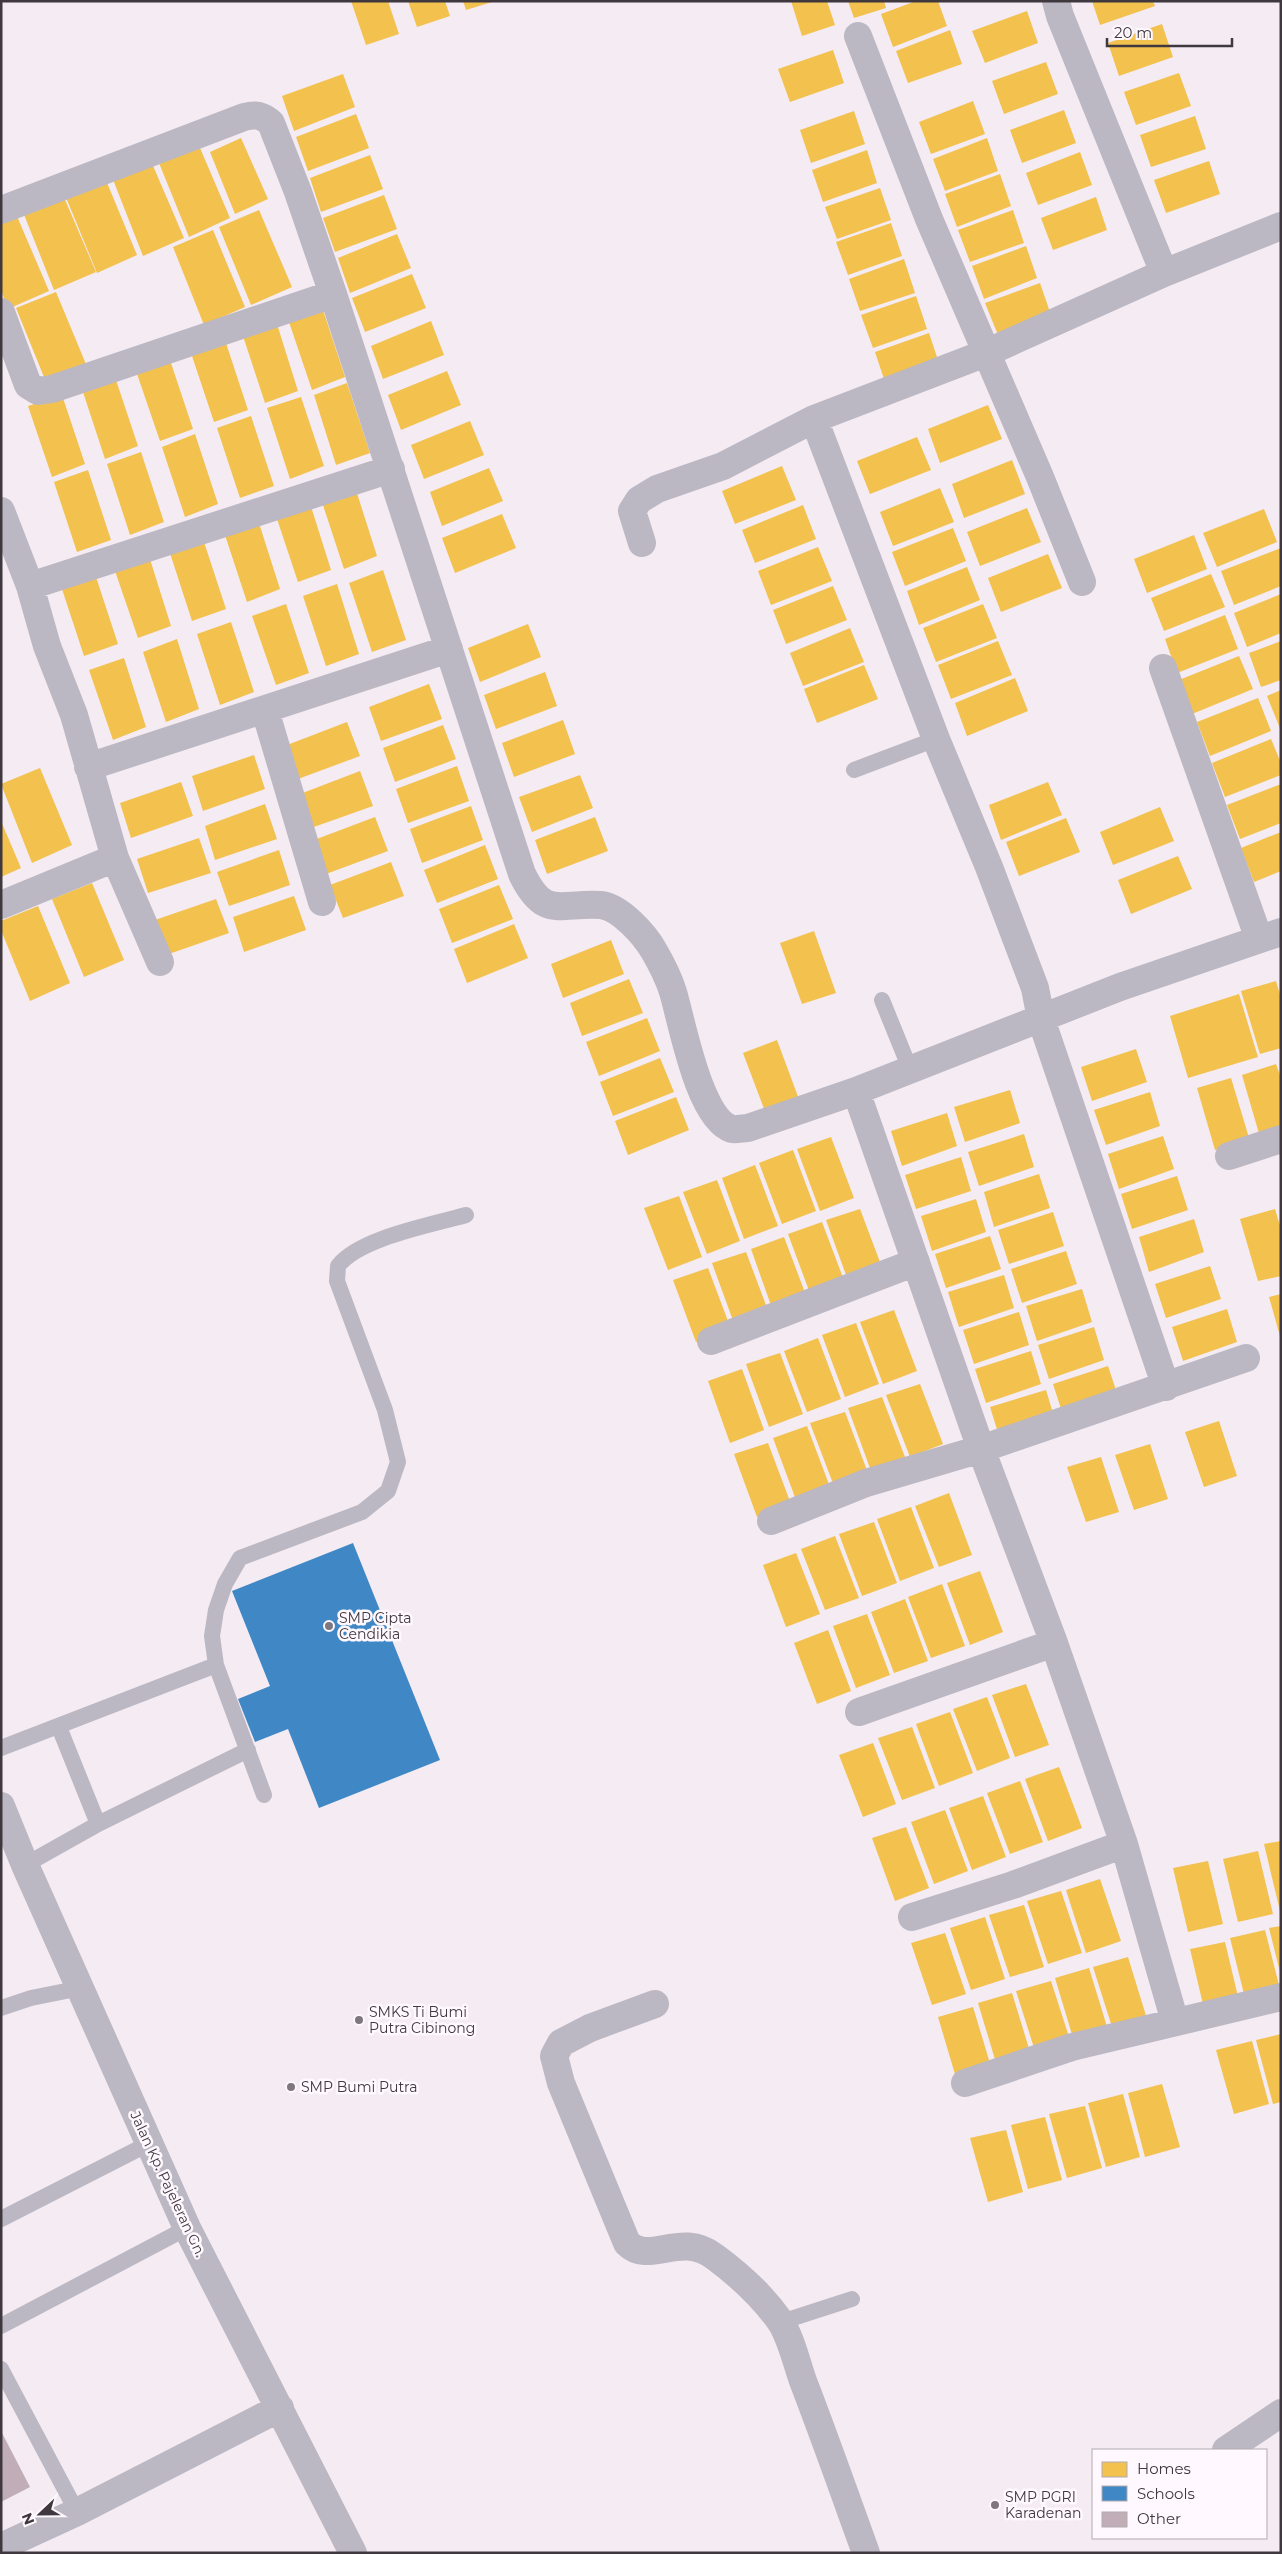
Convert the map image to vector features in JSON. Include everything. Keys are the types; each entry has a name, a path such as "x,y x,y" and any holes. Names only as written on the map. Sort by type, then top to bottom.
{"street":[{"path":"1056,1 1060,16 1164,273"},
{"path":"858,36 929,219 1040,477 1082,582"},
{"path":"1,210 255,114 265,117 271,124 333,294 519,864 530,891 544,903 562,908 602,905 641,930 655,951 673,990 698,1086 718,1118 732,1128 748,1128 856,1091 1120,987 1270,935 1163,668"},
{"path":"642,543 632,512 640,500 657,489 723,466 814,419 986,353 1164,273 1281,226"},
{"path":"1,312 28,385 38,390 52,389 333,294"},
{"path":"814,419 936,738 989,867 1035,988 1042,1019 1166,1387"},
{"path":"30,586 390,469"},
{"path":"1,511 30,586 47,646 74,715 114,858 160,962"},
{"path":"88,767 449,649"},
{"path":"265,710 322,902"},
{"path":"1,905 114,858"},
{"path":"856,1091 980,1450 1054,1643 1124,1844 1175,2022"},
{"path":"1229,1156 1281,1139"},
{"path":"711,1341 916,1262"},
{"path":"771,1521 866,1483 980,1450 1246,1358"},
{"path":"859,1712 1054,1643"},
{"name":"Jalan Kp. Pajeleran Gn.","path":"1,1806 25,1865 148,2144 188,2228 353,2553"},
{"path":"912,1917 1013,1885 1124,1844"},
{"path":"965,2083 1072,2047 1281,1997"},
{"path":"655,2004 590,2028 561,2043 554,2056 565,2092 627,2243 634,2251 644,2253 673,2246 694,2246 712,2255 733,2271 781,2322 866,2553"},
{"path":"1,2547 77,2512 280,2408"},
{"path":"1227,2449 1281,2413"}],"lane":[{"path":"854,770 936,738"},
{"path":"882,1000 910,1069"},
{"path":"264,1795 216,1665 212,1636 216,1610 225,1584 240,1558 362,1512 388,1491 398,1462 386,1410 337,1281 338,1266 355,1250 378,1241 466,1215"},
{"path":"1,1748 216,1665"},
{"path":"59,1727 98,1824"},
{"path":"25,1865 98,1824 248,1750"},
{"path":"1,2008 31,1998 80,1988"},
{"path":"1,2219 148,2144"},
{"path":"1,2326 188,2228"},
{"path":"781,2322 852,2299"},
{"path":"1,2369 77,2512"}],"building: Homes":[{"path":"351,1 388,1 399,34 366,45"},
{"path":"408,1 445,1 450,16 417,27"},
{"path":"463,1 492,1 492,2 466,10"},
{"path":"791,1 827,1 835,25 802,36"},
{"path":"848,1 884,1 886,8 854,18"},
{"path":"916,1 938,1 947,26 893,47 881,14"},
{"path":"1092,1 1153,1 1155,6 1100,25"},
{"path":"1027,11 1038,43 985,63 972,31"},
{"path":"1162,24 1173,57 1119,76 1108,43"},
{"path":"950,30 962,64 908,83 896,51"},
{"path":"833,50 844,83 790,102 778,69"},
{"path":"1046,62 1058,94 1004,114 992,81"},
{"path":"1179,73 1191,106 1136,125 1124,92"},
{"path":"343,74 355,107 294,131 282,96"},
{"path":"973,101 985,134 931,154 919,122"},
{"path":"1064,110 1076,143 1022,163 1010,130"},
{"path":"854,111 865,144 811,163 800,130"},
{"path":"356,114 369,148 308,171 296,137"},
{"path":"1195,116 1206,149 1151,167 1140,135"},
{"path":"241,138 268,199 235,214 210,152"},
{"path":"987,138 998,171 945,191 933,159"},
{"path":"197,141 230,218 189,237 157,158"},
{"path":"867,150 877,183 823,202 812,170"},
{"path":"1080,152 1092,185 1038,205 1026,173"},
{"path":"370,155 383,189 321,212 310,178"},
{"path":"151,161 184,238 143,256 112,177"},
{"path":"1209,161 1220,194 1166,213 1154,180"},
{"path":"1000,174 1011,206 957,227 945,194"},
{"path":"105,178 137,255 97,273 65,195"},
{"path":"880,188 891,220 837,239 825,207"},
{"path":"63,195 96,272 54,290 23,212"},
{"path":"384,195 397,229 335,252 323,218"},
{"path":"1096,197 1107,230 1053,250 1041,218"},
{"path":"259,210 292,287 251,305 219,227"},
{"path":"1013,210 1024,243 970,262 958,230"},
{"path":"16,214 49,291 8,309 1,290 1,222"},
{"path":"891,223 902,256 848,275 836,242"},
{"path":"213,230 245,307 204,325 173,247"},
{"path":"397,234 411,268 350,293 338,258"},
{"path":"1026,246 1037,278 984,299 972,266"},
{"path":"904,259 915,293 860,311 849,279"},
{"path":"412,274 426,308 365,332 352,298"},
{"path":"1040,283 1051,315 998,335 985,303"},
{"path":"56,292 88,369 48,387 16,308"},
{"path":"916,296 927,329 873,348 861,315"},
{"path":"322,307 345,377 312,390 288,319"},
{"path":"276,321 298,391 265,403 242,333"},
{"path":"431,321 444,355 383,379 371,346"},
{"path":"929,333 940,366 886,385 875,352"},
{"path":"225,340 248,410 214,422 191,353"},
{"path":"170,360 193,429 160,441 136,371"},
{"path":"447,371 461,405 401,430 388,395"},
{"path":"115,377 138,446 105,459 82,389"},
{"path":"347,383 370,453 336,465 314,395"},
{"path":"62,395 85,464 52,477 28,406"},
{"path":"301,397 324,466 290,479 267,408"},
{"path":"988,405 1002,439 940,463 928,429"},
{"path":"251,416 274,486 240,498 217,428"},
{"path":"470,421 484,455 424,479 411,445"},
{"path":"195,434 218,504 185,517 162,447"},
{"path":"917,437 931,470 870,494 857,461"},
{"path":"141,452 164,522 130,535 107,464"},
{"path":"1012,460 1025,494 964,518 952,484"},
{"path":"782,466 796,500 735,524 722,491"},
{"path":"489,468 503,501 442,526 430,492"},
{"path":"88,470 111,540 77,552 54,482"},
{"path":"355,487 377,556 344,569 321,499"},
{"path":"940,488 954,522 893,546 880,512"},
{"path":"309,500 331,570 298,582 275,513"},
{"path":"803,505 816,539 755,563 742,530"},
{"path":"1027,508 1041,542 980,566 967,532"},
{"path":"1264,509 1277,542 1217,567 1203,533"},
{"path":"502,514 516,548 455,573 442,538"},
{"path":"258,520 280,589 247,602 224,532"},
{"path":"953,528 966,561 905,586 892,552"},
{"path":"1194,535 1207,569 1147,593 1134,559"},
{"path":"203,539 226,609 192,621 169,550"},
{"path":"818,547 832,581 771,605 758,571"},
{"path":"1281,548 1281,586 1234,605 1221,571"},
{"path":"1048,554 1062,588 1001,612 988,578"},
{"path":"149,556 171,626 138,638 114,568"},
{"path":"967,567 980,600 919,625 907,591"},
{"path":"383,570 406,640 372,652 349,583"},
{"path":"95,574 118,644 84,656 61,586"},
{"path":"1211,574 1225,607 1164,631 1151,598"},
{"path":"337,584 359,654 326,666 303,596"},
{"path":"833,586 847,620 786,644 773,610"},
{"path":"1281,594 1281,633 1247,647 1234,613"},
{"path":"286,604 309,673 276,685 252,616"},
{"path":"983,604 997,638 936,662 923,628"},
{"path":"1225,615 1238,649 1177,673 1165,639"},
{"path":"231,622 254,692 220,705 197,634"},
{"path":"528,624 541,657 480,682 468,648"},
{"path":"850,628 864,662 803,686 790,653"},
{"path":"177,639 199,709 166,722 143,652"},
{"path":"998,641 1012,675 951,699 938,665"},
{"path":"1281,641 1281,680 1261,687 1249,653"},
{"path":"1239,656 1253,689 1192,714 1179,680"},
{"path":"124,658 146,727 113,740 89,670"},
{"path":"864,665 878,699 817,723 804,689"},
{"path":"545,672 557,706 496,729 484,695"},
{"path":"1015,678 1028,711 967,736 955,703"},
{"path":"429,684 442,719 381,741 369,707"},
{"path":"1281,690 1281,731 1267,696"},
{"path":"1258,698 1271,731 1210,756 1197,722"},
{"path":"563,720 575,754 514,777 502,743"},
{"path":"347,722 360,756 298,779 287,745"},
{"path":"443,725 456,759 395,782 383,748"},
{"path":"1271,739 1281,763 1281,775 1225,797 1212,763"},
{"path":"254,755 265,789 203,811 192,776"},
{"path":"457,766 469,801 408,823 396,789"},
{"path":"40,768 72,845 32,863 1,784"},
{"path":"360,771 373,806 311,828 300,794"},
{"path":"580,775 593,808 532,832 519,797"},
{"path":"181,782 193,816 131,838 120,803"},
{"path":"1048,782 1062,815 1001,840 989,805"},
{"path":"1281,784 1281,823 1240,839 1227,805"},
{"path":"265,804 277,839 215,860 205,826"},
{"path":"471,806 483,840 422,863 410,829"},
{"path":"1160,807 1174,841 1113,865 1100,832"},
{"path":"375,817 388,851 326,874 314,840"},
{"path":"595,817 608,851 547,874 535,840"},
{"path":"1066,818 1080,852 1019,876 1006,842"},
{"path":"1,821 21,868 1,877"},
{"path":"1281,832 1281,871 1254,882 1241,848"},
{"path":"199,838 211,873 148,893 137,859"},
{"path":"485,845 498,879 437,903 424,870"},
{"path":"279,850 290,885 229,906 217,872"},
{"path":"1178,856 1192,889 1131,914 1118,880"},
{"path":"391,862 404,896 343,918 330,885"},
{"path":"92,883 124,960 84,977 52,899"},
{"path":"499,885 513,919 452,943 439,909"},
{"path":"294,896 306,930 244,952 233,917"},
{"path":"216,899 229,933 166,955 155,920"},
{"path":"38,906 70,983 30,1001 1,930 1,921"},
{"path":"514,924 528,958 467,983 454,949"},
{"path":"814,931 836,993 802,1004 780,943"},
{"path":"611,940 624,974 563,998 551,964"},
{"path":"629,979 643,1013 582,1036 570,1003"},
{"path":"1276,981 1281,998 1281,1048 1260,1054 1241,991"},
{"path":"1239,994 1258,1057 1188,1078 1170,1016"},
{"path":"647,1018 660,1051 599,1076 586,1042"},
{"path":"777,1040 800,1102 766,1114 743,1053"},
{"path":"1136,1049 1147,1082 1092,1101 1081,1067"},
{"path":"660,1058 674,1092 613,1116 600,1082"},
{"path":"1276,1064 1281,1078 1281,1131 1260,1137 1242,1075"},
{"path":"1231,1078 1250,1141 1215,1150 1197,1088"},
{"path":"1010,1090 1020,1123 965,1142 954,1107"},
{"path":"1150,1092 1160,1126 1106,1145 1094,1110"},
{"path":"676,1097 689,1130 628,1155 615,1121"},
{"path":"947,1113 957,1146 902,1166 891,1131"},
{"path":"1024,1134 1034,1167 979,1186 968,1152"},
{"path":"1163,1136 1174,1169 1119,1189 1108,1154"},
{"path":"831,1137 854,1198 820,1211 797,1149"},
{"path":"793,1150 816,1211 782,1224 759,1163"},
{"path":"961,1157 971,1191 916,1209 905,1175"},
{"path":"755,1165 778,1226 744,1239 722,1178"},
{"path":"1039,1174 1050,1208 994,1227 984,1192"},
{"path":"1177,1176 1188,1210 1132,1229 1121,1194"},
{"path":"717,1180 740,1241 707,1254 683,1192"},
{"path":"679,1196 702,1257 668,1270 644,1208"},
{"path":"976,1199 986,1232 932,1251 921,1216"},
{"path":"860,1209 883,1270 849,1283 826,1220"},
{"path":"1275,1209 1281,1229 1281,1276 1258,1281 1240,1219"},
{"path":"1053,1212 1064,1246 1009,1264 998,1230"},
{"path":"1194,1219 1204,1252 1149,1272 1139,1237"},
{"path":"822,1222 845,1283 811,1296 788,1234"},
{"path":"990,1236 1001,1269 946,1288 935,1254"},
{"path":"784,1237 807,1298 773,1311 751,1249"},
{"path":"1066,1251 1077,1284 1022,1303 1011,1269"},
{"path":"746,1252 769,1313 735,1326 712,1263"},
{"path":"1210,1266 1221,1299 1166,1318 1155,1284"},
{"path":"708,1268 731,1329 696,1342 673,1280"},
{"path":"1004,1275 1014,1308 959,1327 948,1292"},
{"path":"1082,1289 1092,1322 1037,1341 1026,1306"},
{"path":"1281,1294 1281,1336 1280,1336 1269,1297"},
{"path":"1227,1309 1237,1342 1183,1361 1172,1327"},
{"path":"894,1310 917,1371 883,1384 860,1322"},
{"path":"1019,1312 1029,1345 974,1364 963,1330"},
{"path":"856,1323 879,1384 845,1397 822,1335"},
{"path":"1094,1327 1104,1360 1049,1379 1038,1345"},
{"path":"818,1338 841,1399 807,1412 784,1351"},
{"path":"1031,1351 1041,1384 986,1403 975,1369"},
{"path":"780,1353 803,1414 769,1427 746,1364"},
{"path":"1108,1366 1119,1399 1064,1418 1053,1384"},
{"path":"742,1369 764,1430 730,1443 708,1381"},
{"path":"920,1384 943,1444 910,1457 886,1395"},
{"path":"1046,1390 1056,1423 1001,1442 990,1407"},
{"path":"882,1397 905,1457 871,1471 848,1408"},
{"path":"845,1412 868,1473 834,1486 810,1423"},
{"path":"1219,1421 1237,1476 1204,1487 1185,1432"},
{"path":"807,1426 830,1487 796,1500 773,1438"},
{"path":"768,1443 791,1504 757,1517 734,1454"},
{"path":"1150,1444 1168,1499 1134,1510 1115,1455"},
{"path":"1101,1457 1119,1512 1086,1522 1067,1467"},
{"path":"949,1493 972,1555 939,1567 915,1506"},
{"path":"911,1507 934,1568 900,1581 877,1519"},
{"path":"874,1522 897,1583 862,1596 839,1534"},
{"path":"835,1536 859,1598 825,1610 801,1549"},
{"path":"796,1553 820,1614 786,1627 763,1565"},
{"path":"980,1571 1003,1632 970,1645 947,1583"},
{"path":"942,1584 965,1646 931,1658 908,1597"},
{"path":"905,1599 928,1661 894,1673 871,1612"},
{"path":"867,1614 890,1675 856,1688 833,1626"},
{"path":"828,1630 851,1691 817,1704 794,1643"},
{"path":"1026,1684 1049,1745 1015,1757 992,1695"},
{"path":"987,1697 1010,1758 977,1771 953,1709"},
{"path":"950,1712 973,1773 939,1786 916,1724"},
{"path":"912,1727 935,1788 902,1800 878,1738"},
{"path":"873,1743 896,1804 863,1817 839,1755"},
{"path":"1059,1767 1082,1828 1048,1841 1025,1779"},
{"path":"1020,1781 1043,1842 1010,1854 987,1793"},
{"path":"983,1796 1006,1857 972,1870 949,1808"},
{"path":"945,1810 968,1871 934,1884 911,1822"},
{"path":"906,1827 929,1888 895,1901 872,1838"},
{"path":"1281,1841 1281,1911 1280,1911 1264,1844"},
{"path":"1258,1851 1273,1914 1238,1922 1223,1859"},
{"path":"1208,1861 1223,1924 1188,1932 1173,1868"},
{"path":"1100,1879 1121,1941 1086,1953 1066,1890"},
{"path":"1061,1891 1082,1953 1048,1964 1027,1901"},
{"path":"1024,1905 1044,1967 1010,1977 989,1915"},
{"path":"985,1917 1005,1979 971,1990 950,1928"},
{"path":"1281,1926 1281,1972 1280,1972 1269,1928"},
{"path":"1265,1930 1281,1993 1246,2002 1230,1938"},
{"path":"945,1933 966,1994 932,2005 911,1943"},
{"path":"1225,1942 1240,2005 1205,2013 1190,1949"},
{"path":"1128,1957 1147,2019 1113,2030 1093,1967"},
{"path":"1089,1968 1108,2030 1074,2041 1055,1978"},
{"path":"1051,1981 1071,2043 1036,2054 1016,1991"},
{"path":"1012,1993 1031,2055 997,2066 978,2003"},
{"path":"973,2007 992,2070 957,2081 938,2017"},
{"path":"1281,2034 1281,2102 1273,2104 1256,2040"},
{"path":"1252,2041 1269,2104 1234,2114 1216,2050"},
{"path":"1162,2084 1180,2147 1145,2157 1128,2093"},
{"path":"1123,2094 1140,2157 1106,2167 1088,2103"},
{"path":"1085,2106 1102,2168 1067,2178 1049,2114"},
{"path":"1045,2117 1062,2180 1028,2189 1011,2125"},
{"path":"1006,2130 1023,2192 988,2202 970,2138"}],"building: Schools":[{"path":"353,1543 440,1760 319,1808 288,1729 255,1742 238,1699 270,1686 232,1591"}],"building: Other":[{"path":"1,2431 30,2487 1,2502"}],"place":[{"name":"SMP Cipta Cendikia","path":"329,1626"},
{"name":"SMKS Ti Bumi Putra Cibinong","path":"359,2020"},
{"name":"SMP Bumi Putra","path":"291,2087"},
{"name":"SMP PGRI Karadenan","path":"995,2505"}]}
